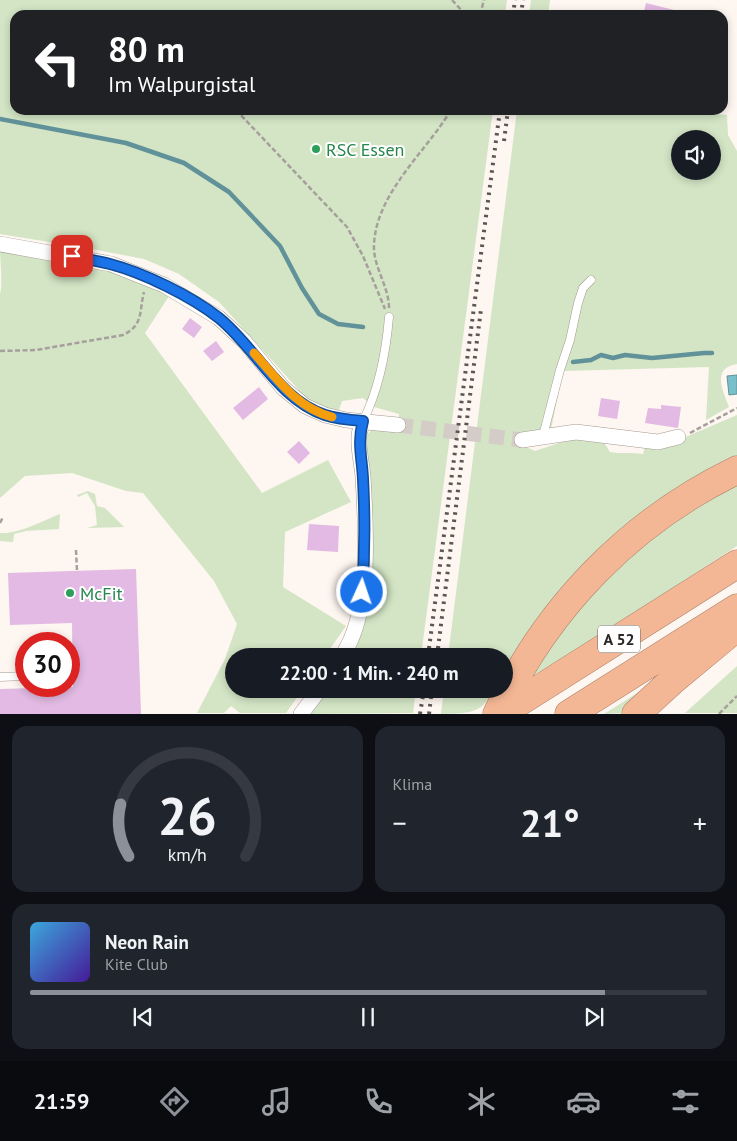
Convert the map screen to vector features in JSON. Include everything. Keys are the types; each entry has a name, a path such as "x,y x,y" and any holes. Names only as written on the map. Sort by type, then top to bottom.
{"highway":[{"path":"498,714 521,667 554,618 589,577 633,536 683,499 737,470"},
{"name":"A 52","path":"498,714 737,564"},
{"name":"A 52","path":"569,714 737,608"},
{"path":"636,714 737,626"}],"street":[{"path":"0,244 111,264 174,289 219,318 244,342 283,388 305,406 325,415 346,420 398,424"},
{"path":"346,648 356,630 362,607 365,537 359,435 363,421"},
{"path":"522,440 576,432 658,442 678,437"},
{"path":"301,714 313,698"}],"lane":[{"path":"543,436 560,370 570,340 580,296 583,288 591,280"},
{"path":"363,421 378,386 387,335 388,317"},
{"path":"0,677 15,676"}],"path":[{"path":"452,0 461,10"},
{"path":"241,115 347,227 363,256 388,317"},
{"path":"388,317 389,300 377,269 374,247 375,230 380,214 396,186 448,115"},
{"path":"0,350 36,350 123,335 132,331 137,325 145,288 150,279"},
{"path":"678,437 694,432 737,408"},
{"path":"0,523 3,517"},
{"path":"76,550 77,571"},
{"path":"721,713 737,696"}],"green space":[{"path":"0,0 507,0 506,10 10,10 10,115 492,115 422,648 351,648 361,629 367,435 373,428 397,431 399,414 374,407 363,398 342,401 339,410 329,409 306,398 219,302 179,274 144,259 0,234"},
{"path":"531,0 550,0 549,10 530,10"},
{"path":"516,115 727,115 728,135 737,151 737,364 729,366 721,375 722,387 729,407 706,420 709,367 563,371 551,429 522,445 535,451 574,438 603,441 610,452 643,454 645,447 674,442 737,415 737,461 722,467 513,666 513,648 449,648"},
{"path":"0,249 72,257 173,290 145,333 262,493 328,460 351,502 285,532 283,587 346,626 331,648 229,648 237,624 214,581 143,493 126,491 72,473 25,476 0,498"},
{"path":"737,480 737,546 580,648 522,682 561,623 639,540"},
{"path":"88,491 95,494 97,506 105,508 124,527 87,528 97,525 95,506 87,493 78,497 77,495"},
{"path":"60,514 59,529 26,531 14,534 13,542 0,541 0,533 23,529"},
{"path":"225,659 225,698 297,698 286,713 240,713 231,706 224,713 197,713"},
{"path":"737,666 737,713 685,713"},
{"path":"664,676 631,713 604,714"},
{"path":"318,698 415,698 413,713 306,714"},
{"path":"443,698 489,698 480,708 468,712 441,714"}],"water":[{"path":"737,375 737,394 729,395 727,376"}],"building":[{"path":"646,3 674,10 644,10"},
{"path":"190,318 202,327 194,338 182,329"},
{"path":"216,341 224,352 212,361 203,351"},
{"path":"259,387 268,399 243,420 233,408"},
{"path":"601,398 620,401 617,419 598,416"},
{"path":"661,405 681,407 678,428 645,423 648,408 661,409"},
{"path":"299,441 310,453 299,464 287,452"},
{"path":"309,524 339,526 338,552 307,550"},
{"path":"136,569 141,714 0,714 0,689 15,689 15,697 80,697 80,632 72,632 72,623 10,625 8,573"}],"waterway":[{"path":"0,119 126,143 184,163 229,192 280,246 302,288 319,314 338,324 363,327"},
{"path":"573,362 591,360 601,355 613,358 625,355 652,358 712,353"}],"tunnel":[{"path":"398,425 522,440"}],"railway":[{"path":"514,10 515,0"},
{"path":"522,10 523,0"},
{"path":"429,648 499,115"},
{"path":"504,141 507,115"},
{"path":"438,648 481,309"},
{"path":"420,714 423,698"},
{"path":"429,714 431,698"}],"slow traffic":[{"path":"254,353 283,388 305,406 332,417"}],"place":[{"name":"RSC Essen","path":"316,149"},
{"name":"McFit","path":"70,593"}],"route":[{"path":"72,256 111,264 174,289 219,318 244,342 283,388 305,406 325,415 346,420 363,421 359,435 365,537 362,592"}]}
